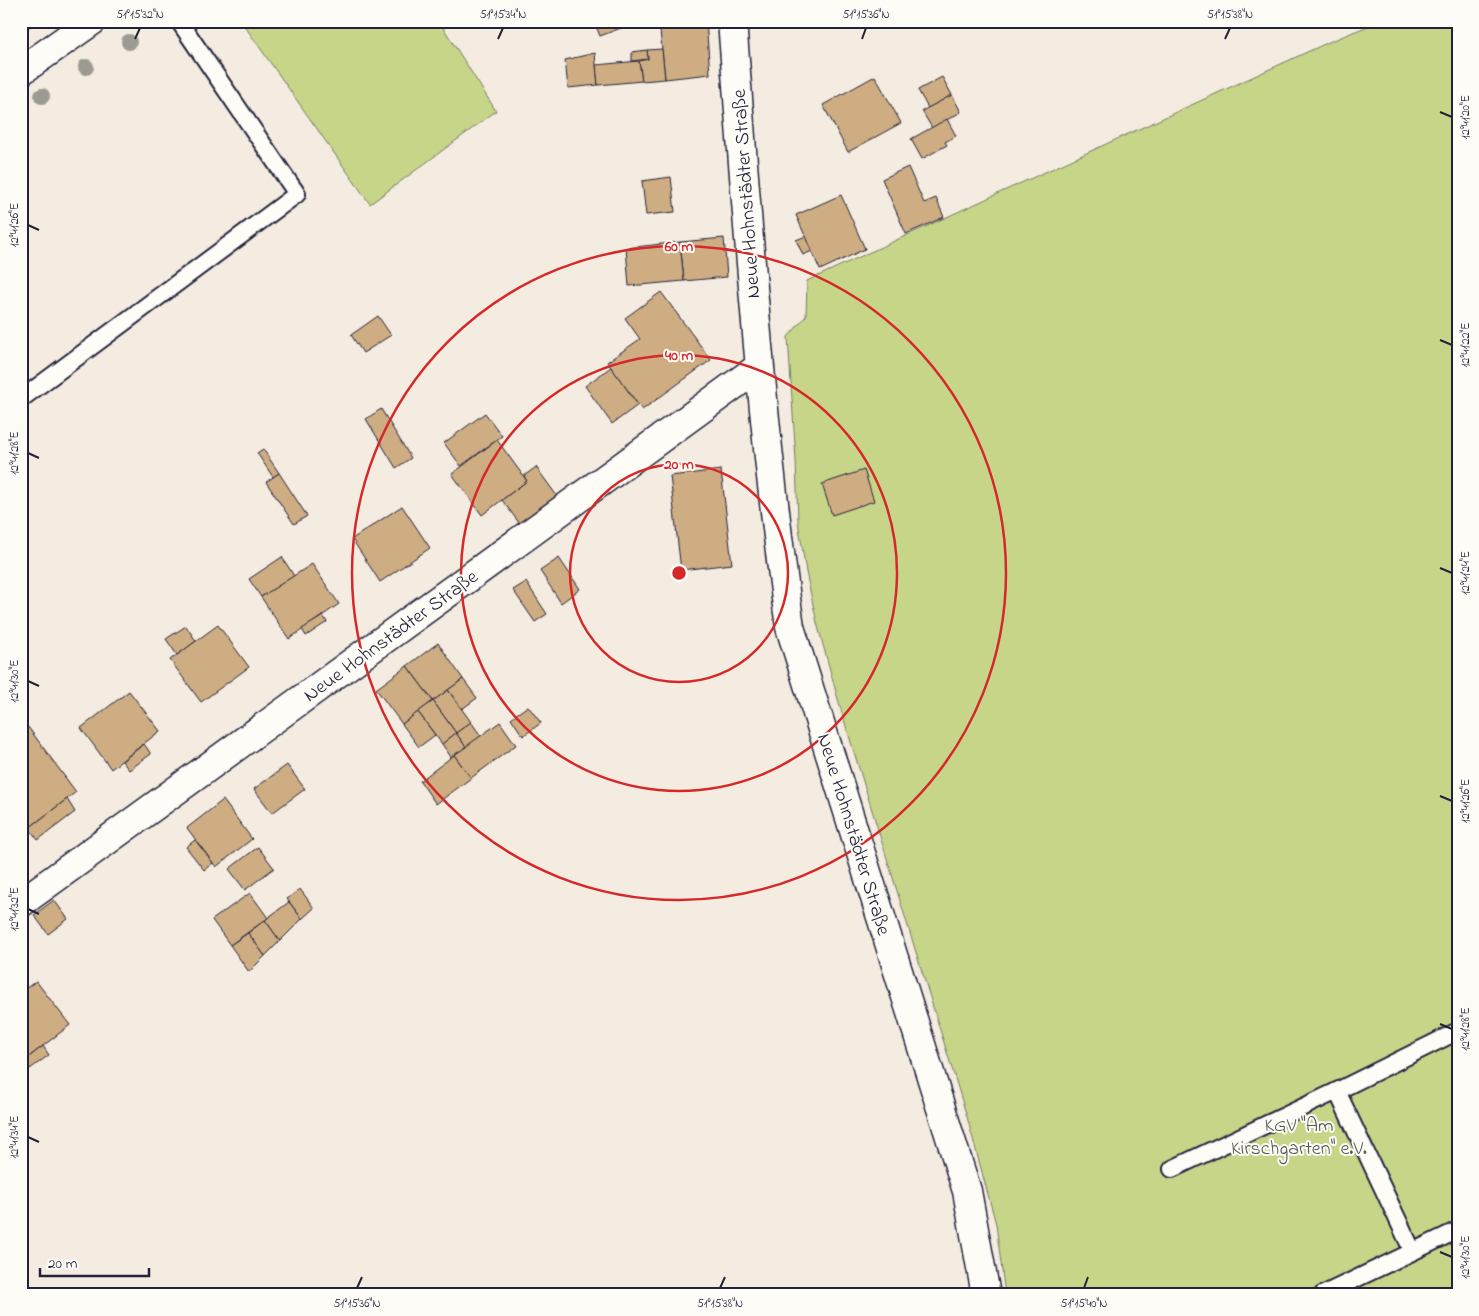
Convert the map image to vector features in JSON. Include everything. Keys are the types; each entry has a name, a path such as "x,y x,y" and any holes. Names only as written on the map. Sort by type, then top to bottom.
{"street":[{"path":"21,71 92,21"},
{"name":"Neue Hohnstädter Straße","path":"732,21 759,367 777,531 790,627 967,1191 986,1295"},
{"name":"Neue Hohnstädter Straße","path":"21,903 759,367"}],"lane":[{"path":"21,399 298,194 179,21"},
{"path":"1172,1169 1458,1031"},
{"path":"1337,1091 1412,1250"},
{"path":"1322,1295 1412,1250 1458,1230"}],"green space":[{"path":"21,21 38,21 21,33"},
{"path":"241,21 439,21 496,111 370,204"},
{"name":"KGV \"Am Kirschgarten\" e.V.","path":"1380,21 1458,21 1458,1295 1005,1295 996,1224 967,1117 841,710 817,623 798,521 788,337 806,316 807,281 1329,42"}],"building":[{"path":"594,21 637,21 637,22 600,36"},
{"path":"659,21 706,21 710,74 665,79"},
{"path":"662,49 665,79 642,81 639,61 648,59 647,50"},
{"path":"647,50 648,59 632,61 632,52"},
{"path":"595,53 598,85 568,88 565,60"},
{"path":"639,61 642,81 598,85 596,65"},
{"path":"875,76 901,123 848,152 823,105"},
{"path":"942,77 952,95 928,108 918,90"},
{"path":"952,95 961,112 932,128 922,111"},
{"path":"947,119 956,136 945,142 947,145 922,159 911,139"},
{"path":"908,167 924,203 936,198 944,217 906,234 882,179"},
{"path":"671,177 675,212 646,215 642,181"},
{"path":"841,195 865,249 820,270 796,215"},
{"path":"806,236 812,251 803,255 796,240"},
{"path":"724,238 727,277 684,281 680,242"},
{"path":"680,242 684,281 629,286 626,248"},
{"path":"661,292 711,360 642,410 607,362 640,339 625,318"},
{"path":"378,316 391,335 363,353 351,335"},
{"path":"611,367 638,405 612,424 585,386"},
{"path":"381,409 411,458 396,468 366,419"},
{"path":"485,413 502,436 461,466 444,443"},
{"path":"497,440 527,481 482,515 452,474"},
{"path":"263,449 279,473 273,477 257,453"},
{"path":"536,467 557,496 520,524 502,500 527,481 524,476"},
{"path":"721,470 732,564 681,570 670,476"},
{"path":"864,470 874,501 832,515 822,484"},
{"path":"279,473 307,516 294,524 266,482"},
{"path":"402,506 430,548 380,582 352,539"},
{"path":"282,557 294,576 261,597 249,579"},
{"path":"559,558 580,589 561,603 540,571"},
{"path":"312,564 339,604 289,639 261,597"},
{"path":"526,582 547,614 535,622 513,590"},
{"path":"323,616 327,622 306,636 302,629"},
{"path":"218,625 249,667 201,702 170,660"},
{"path":"186,626 196,641 177,655 166,639"},
{"path":"438,643 463,679 433,701 407,666"},
{"path":"407,666 433,701 402,724 376,689"},
{"path":"463,679 477,698 462,709 448,690"},
{"path":"448,690 471,722 456,733 433,701"},
{"path":"129,691 160,731 111,769 81,728"},
{"path":"433,701 456,733 442,744 418,712"},
{"path":"528,706 541,723 523,736 511,718"},
{"path":"418,712 435,735 419,747 402,724"},
{"path":"471,722 481,736 466,747 456,733"},
{"path":"500,722 516,745 471,778 454,755"},
{"path":"28,727 76,792 29,828 21,818 21,732"},
{"path":"456,733 466,747 451,757 442,744"},
{"path":"144,744 151,754 129,770 122,761"},
{"path":"454,755 471,778 436,804 420,781"},
{"path":"287,765 305,789 272,813 254,789"},
{"path":"67,799 75,812 38,840 29,828"},
{"path":"223,800 252,839 216,867 187,828"},
{"path":"195,840 213,863 204,870 186,847"},
{"path":"258,847 274,868 245,890 229,869"},
{"path":"300,889 314,908 302,919 287,899"},
{"path":"250,893 268,918 230,945 212,920"},
{"path":"54,900 68,919 48,934 34,915"},
{"path":"289,902 302,919 280,941 265,920"},
{"path":"265,920 280,941 265,956 248,933"},
{"path":"248,933 265,956 249,972 230,945"},
{"path":"36,981 70,1025 21,1063 21,992"},
{"path":"43,1046 49,1055 30,1069 24,1061"}]}
